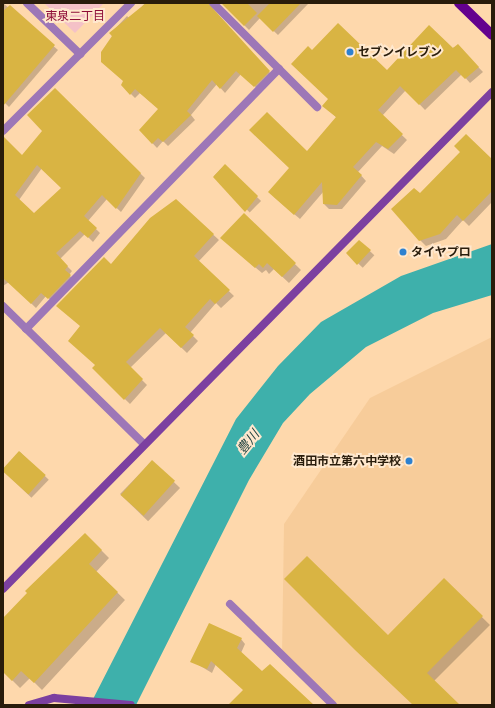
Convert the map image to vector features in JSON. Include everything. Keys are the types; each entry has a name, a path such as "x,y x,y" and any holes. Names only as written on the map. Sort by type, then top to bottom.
{"main road":[{"path":"459,3 492,35"}],"street":[{"path":"28,3 80,54"},
{"path":"3,131 131,3"},
{"path":"213,3 317,107"},
{"path":"26,329 279,69"},
{"path":"3,589 492,92"},
{"path":"3,306 144,444"},
{"path":"230,604 333,705"},
{"path":"29,705 54,698 131,705"}],"shaded area":[{"name":"酒田市立第六中学校","path":"492,337 492,705 338,705 282,656 284,524 370,398"}],"green space":[{"name":"東泉二丁目","path":"44,3 104,3 75,33"}],"water":[{"name":"豊川","path":"492,244 492,295 433,313 366,347 310,394 283,423 249,480 136,705 90,705 236,419 278,366 321,322 401,276"}],"building":[{"path":"146,3 208,3 270,71 254,87 236,71 220,89 212,80 187,111 191,115 163,142 158,138 152,144 139,130 158,109 135,89 130,95 121,85 123,81 101,62 101,52 112,36 109,33"},
{"path":"221,3 247,3 257,13 244,26"},
{"path":"270,3 301,3 273,32 257,16"},
{"path":"10,5 55,45 3,106 3,11"},
{"path":"338,23 387,70 429,25 453,48 458,44 479,67 465,79 456,70 419,105 400,86 378,110 403,134 388,149 376,142 353,167 362,175 337,205 323,204 322,182 294,215 268,192 289,168 249,130 267,112 307,151 336,117 322,106 328,99 291,64 308,46 312,50"},
{"path":"55,88 141,173 116,209 102,195 84,216 97,228 88,238 80,231 56,253 68,266 65,270 71,275 48,299 41,293 31,304 3,278 3,136 22,155 42,131 27,115","holes":["37,165 61,188 34,213 15,195"]},
{"path":"466,134 492,159 492,191 463,221 457,215 440,234 419,241 391,209 414,188 420,193 460,152 454,146"},
{"path":"225,164 258,196 245,212 213,177"},
{"path":"176,199 214,234 194,256 230,290 215,304 210,299 185,327 194,335 181,348 160,328 126,362 143,379 124,400 92,368 95,365 68,341 80,326 56,306 104,257 111,264 150,218"},
{"path":"244,213 296,263 282,277 267,263 263,268 259,264 255,268 220,238"},
{"path":"359,240 371,250 357,265 346,253"},
{"path":"19,451 46,475 28,494 3,472 3,469"},
{"path":"152,460 175,481 144,516 121,495"},
{"path":"85,533 102,550 89,564 118,592 34,683 21,671 12,681 3,672 3,618 27,593 25,591"},
{"path":"307,556 388,635 444,578 483,616 427,673 460,705 413,705 355,650 284,579"},
{"path":"209,623 242,638 237,648 262,671 270,664 314,705 228,705 243,690 211,661 207,669 190,662"}],"place":[{"name":"セブンイレブン","path":"350,52"},
{"name":"タイヤプロ","path":"403,252"},
{"name":"酒田市立第六中学校","path":"409,461"}]}
